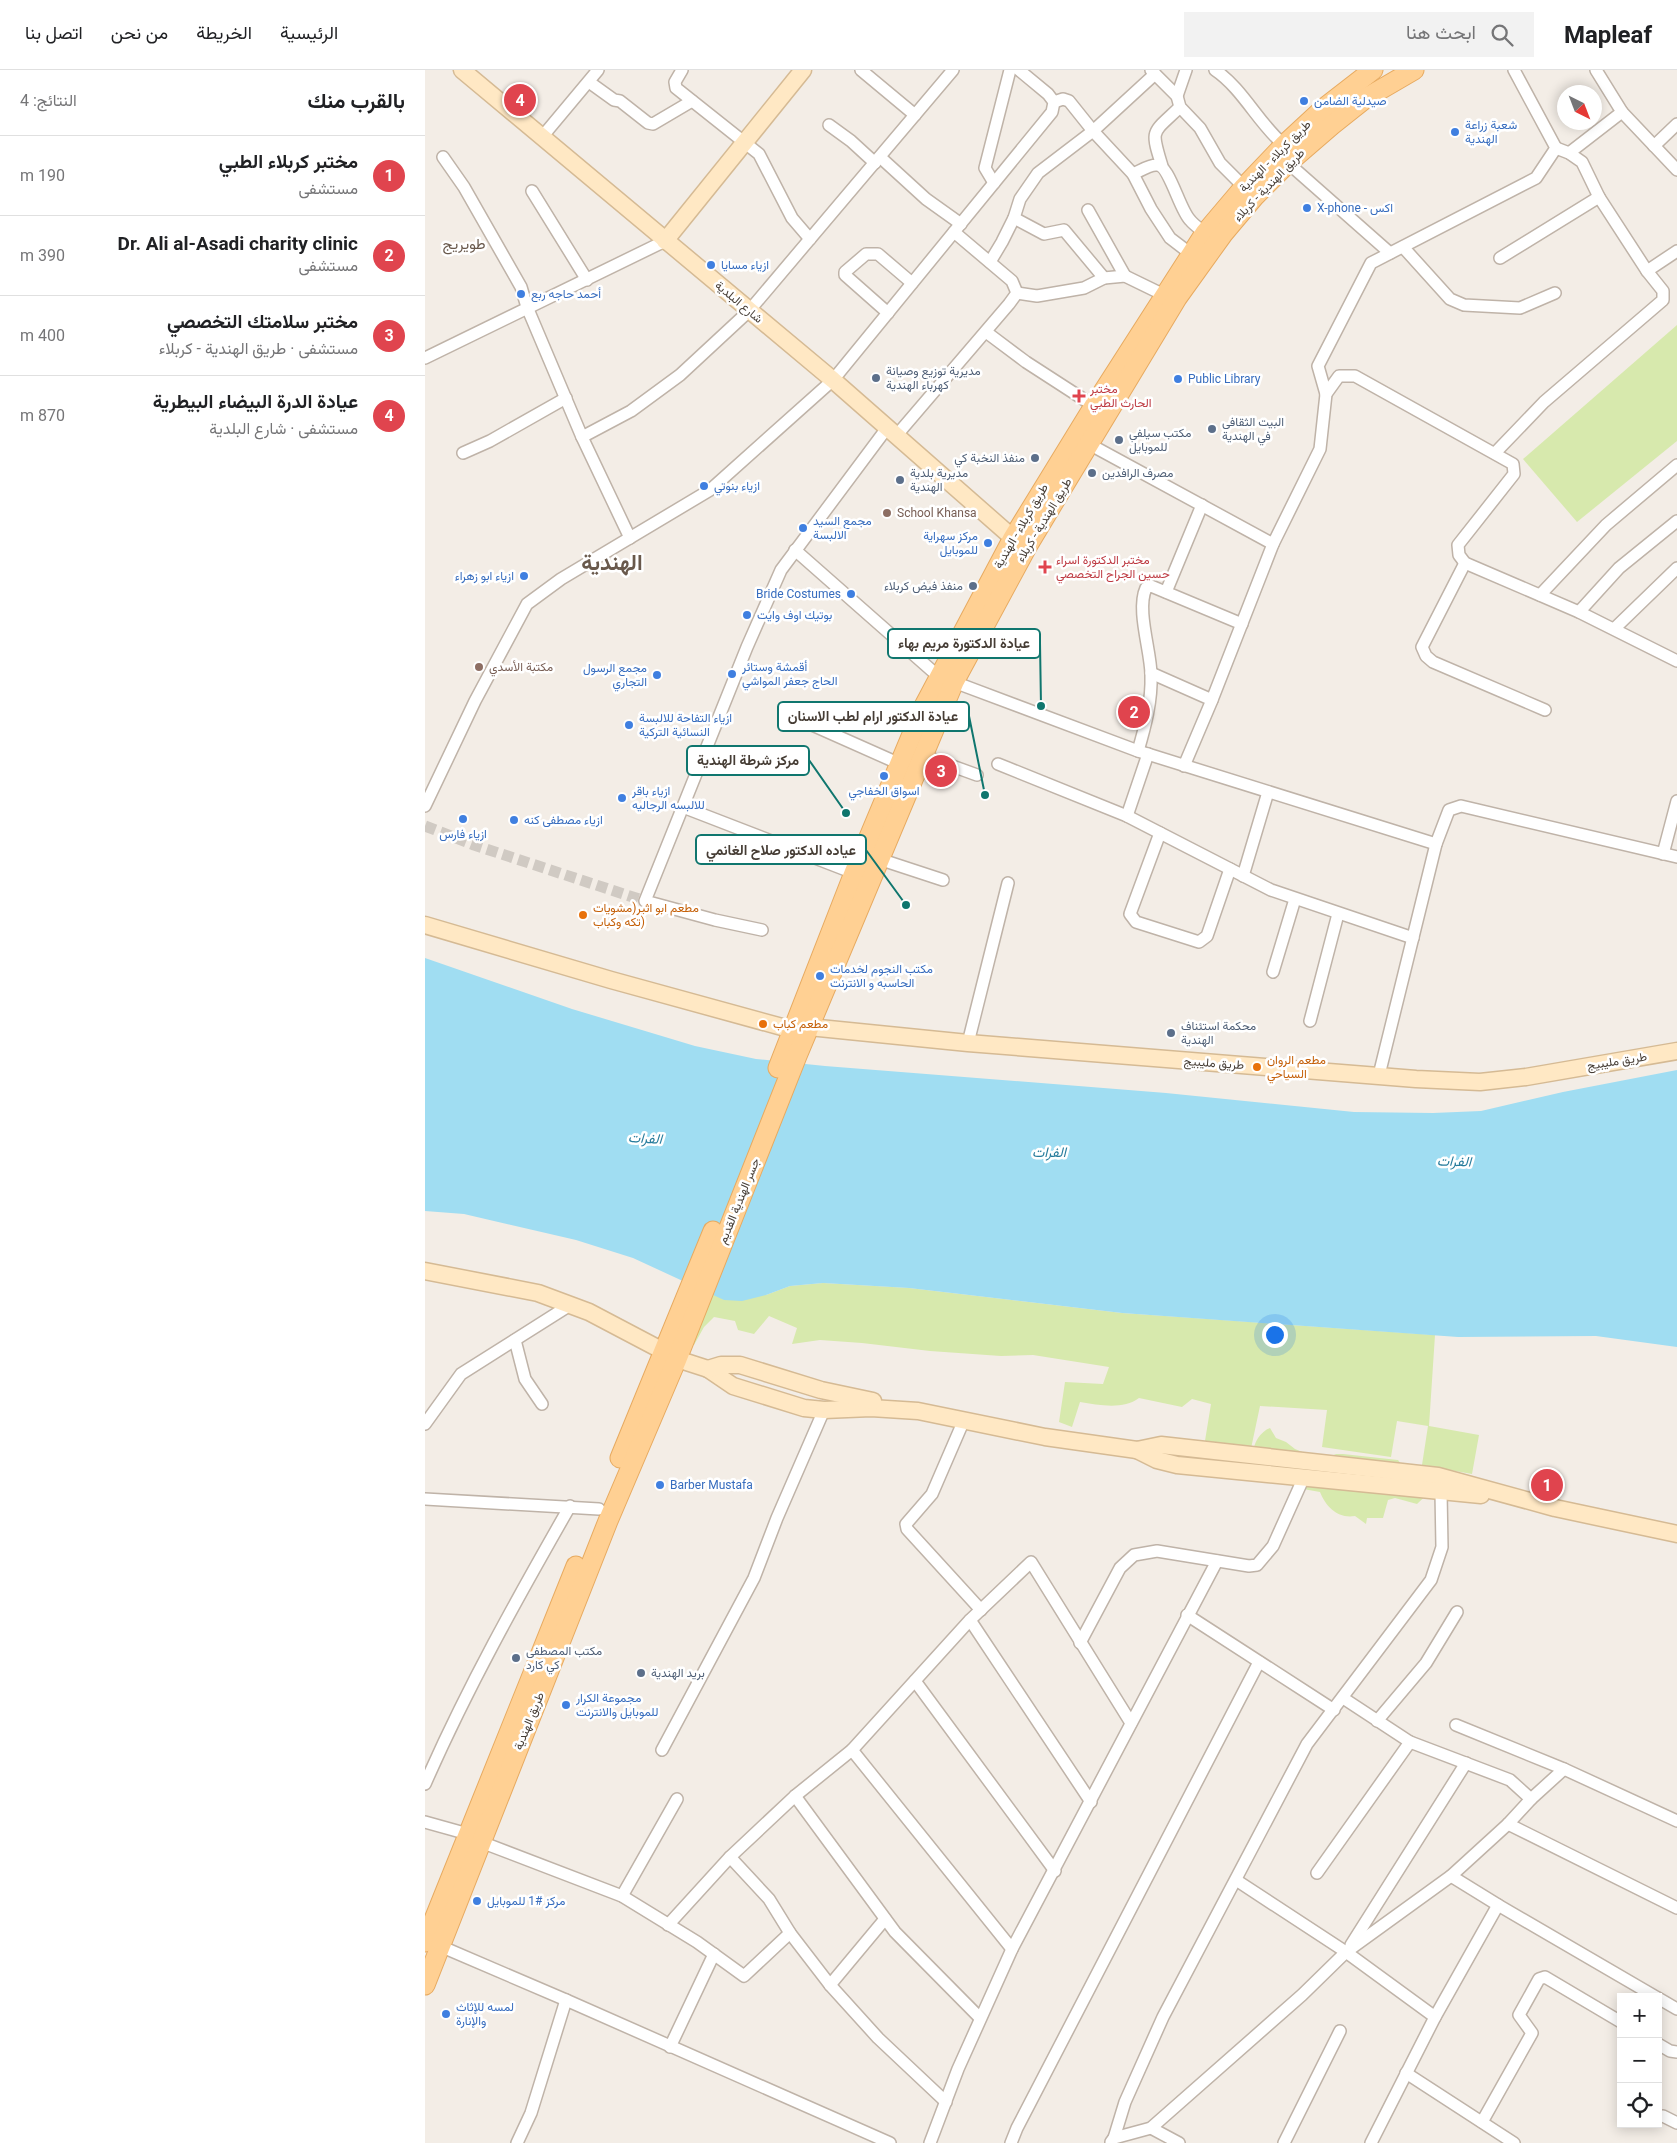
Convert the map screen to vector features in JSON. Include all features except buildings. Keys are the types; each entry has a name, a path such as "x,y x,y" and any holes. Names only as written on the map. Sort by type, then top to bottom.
{"main road":[{"name":"طريق كربلاء - الهندية","path":"790,1055 854,874 899,764 946,679 1013,538 1094,406 1205,233 1244,187 1286,154 1324,108 1373,70"},
{"path":"1373,70 1380,75 1383,87"},
{"name":"طريق الهندية - كربلاء","path":"801,1028 879,859 922,755 946,679 1177,298 1223,234 1255,196 1286,154 1332,125 1383,87 1413,70"},
{"name":"جسر الهندية القديم","path":"673,1350 790,1055"},
{"name":"طريق الهندية","path":"425,1985 433,1944 599,1508 673,1350"},
{"name":"طريق الهندية","path":"474,1838 608,1521 673,1350"}],"street":[{"name":"شارع البلدية","path":"462,70 833,380 1013,538"},
{"path":"542,137 597,70"},
{"path":"682,70 675,82 676,88 759,154 792,218 810,239"},
{"path":"425,358 665,240 803,70"},
{"path":"861,70 915,115"},
{"path":"582,437 631,411 680,375 749,311 953,70"},
{"path":"994,183 985,168 1010,70"},
{"path":"425,806 475,701 527,604 561,579 710,490 833,380 1052,112 1054,102 1049,94 1019,70"},
{"path":"1186,70 1179,101 1156,130 1154,138 1177,199 1189,220 1205,233"},
{"path":"1215,70 1230,82 1286,154 1390,254"},
{"path":"1495,453 1544,402 1663,300 1663,291 1647,271 1599,197 1583,162 1569,153 1556,148 1514,70"},
{"path":"1596,70 1622,112 1677,170"},
{"path":"990,262 1003,242 1020,199 1039,173 1093,131 1153,72 1200,128 1220,163 1244,187"},
{"path":"589,82 653,124 692,101"},
{"path":"1054,102 1063,99 1069,101 1093,131 1133,174 1151,209 1170,238 1191,254"},
{"path":"1569,153 1622,112"},
{"path":"1654,146 1677,124"},
{"path":"829,125 926,199 1012,281 1017,293"},
{"path":"1184,766 1273,544 1320,450 1326,394 1318,366 1371,263 1536,178 1556,148"},
{"path":"443,157 464,187 516,279 582,437 630,538"},
{"path":"1133,174 1156,165 1163,166"},
{"path":"533,191 587,280"},
{"path":"1500,258 1599,197"},
{"path":"1088,210 1125,276"},
{"path":"1014,218 1044,234 1064,230 1104,278"},
{"path":"1403,247 1450,299 1464,305 1520,308 1555,293"},
{"path":"1647,271 1677,251"},
{"path":"888,313 845,275 845,272 866,254 878,254 912,283"},
{"path":"1017,293 1037,296 1085,288 1104,278 1125,276 1164,295"},
{"path":"762,930 715,920 645,901 781,570 795,550 891,432 986,332 1017,293"},
{"path":"986,332 1026,362 1094,406"},
{"path":"1326,394 1339,376 1355,376 1513,464 1514,474 1458,545 1459,555 1465,563 1579,612 1677,661"},
{"path":"463,453 490,441 566,398"},
{"path":"1089,444 1273,544"},
{"path":"1540,595 1606,525 1677,465"},
{"path":"1166,592 1202,505"},
{"path":"1579,612 1619,568 1677,521"},
{"path":"795,550 946,679 1184,766 1436,844"},
{"path":"1465,563 1422,647 1426,656 1433,662 1545,710"},
{"path":"1614,629 1677,568"},
{"path":"1127,816 1143,752 1149,701 1151,673 1143,594 1146,588 1151,586 1242,624"},
{"path":"1151,673 1212,700"},
{"path":"792,716 899,764"},
{"path":"922,755 977,774"},
{"path":"998,764 1127,816 1271,890 1413,938"},
{"path":"1243,876 1269,792"},
{"path":"1663,854 1677,801"},
{"path":"1379,1076 1436,844 1449,810 1461,806 1677,857"},
{"path":"683,807 854,874"},
{"path":"1160,833 1129,914 1136,922 1199,942 1207,936 1230,870"},
{"path":"879,859 943,880"},
{"path":"968,1043 1008,883"},
{"path":"1273,972 1295,899"},
{"path":"1310,1021 1338,914"},
{"name":"طريق مليبيج","path":"425,925 611,980 801,1028 1379,1076 1480,1082 1526,1077 1677,1051"},
{"path":"425,1271 538,1293 589,1312 673,1350 708,1369 733,1386 804,1408 824,1410 871,1408 918,1411 1045,1438 1137,1450 1157,1460 1177,1465 1521,1499"},
{"path":"425,1424 461,1374 570,1305"},
{"path":"515,1340 525,1379 542,1404"},
{"path":"708,1369 721,1365 740,1364 835,1394 902,1405 918,1411"},
{"path":"662,1750 754,1578 777,1518 824,1410"},
{"path":"964,1420 932,1494 906,1524 907,1529 981,1610"},
{"path":"1137,1450 1161,1445 1438,1476 1555,1508 1677,1534"},
{"path":"1080,1643 1120,1568 1134,1555 1157,1551 1249,1566 1257,1565 1273,1546 1305,1477"},
{"path":"1112,2141 1125,2102 1163,2017 1307,1744 1431,1580 1442,1547 1441,1492"},
{"path":"425,1500 599,1508"},
{"path":"425,1784 445,1737 494,1640 570,1506"},
{"path":"930,2143 980,2018 1012,1949 1217,1561"},
{"path":"668,1925 730,1857 795,1796 852,1750 970,1620 1031,1562 1131,1723"},
{"path":"1377,1721 1426,1663 1457,1612"},
{"path":"1187,1615 1334,1710"},
{"path":"970,1620 1091,1802"},
{"path":"1011,2143 1030,2101 1259,1662"},
{"path":"915,1681 1055,1870"},
{"path":"1343,1698 1410,1742 1510,1780 1531,1799"},
{"path":"1456,1725 1564,1769 1677,1821"},
{"path":"1317,1873 1410,1742"},
{"path":"852,1750 1012,1949"},
{"path":"1346,1952 1466,1763"},
{"path":"1112,2141 1151,2128 1302,1995 1346,1952 1451,1876 1564,1769"},
{"path":"795,1796 901,1939 980,2018"},
{"path":"622,1896 677,1799"},
{"path":"425,1822 474,1838 622,1896 714,1954 744,1976 790,1933"},
{"path":"1508,1824 1677,1908"},
{"path":"730,1857 769,1899 790,1933 830,1985 878,2038 946,2102"},
{"path":"1451,1876 1649,1993"},
{"path":"1235,1880 1346,1952 1435,2017"},
{"path":"1371,2143 1435,2017 1499,1905"},
{"path":"830,1985 885,1919"},
{"path":"433,1944 566,2000 890,2143"},
{"path":"670,2047 714,1954"},
{"path":"1482,2122 1531,2033 1519,2015 1539,1979 1545,1977 1617,2020"},
{"path":"517,2143 531,2114 566,2000"},
{"path":"1662,2001 1677,2009"},
{"path":"1285,2143 1340,2031"},
{"path":"1662,2046 1670,2051 1677,2052"},
{"path":"1407,2073 1514,2143"},
{"path":"1663,2116 1677,2123"},
{"path":"1151,2128 1173,2142"}],"green space":[{"path":"1677,325 1677,441 1577,522 1523,459"},
{"path":"823,1283 909,1288 1122,1313 1435,1335 1429,1426 1479,1435 1472,1474 1422,1465 1428,1426 1397,1421 1391,1457 1322,1447 1327,1410 1260,1406 1249,1458 1203,1453 1211,1404 1192,1399 1182,1407 1139,1398 1133,1402 1118,1405 1080,1402 1072,1427 1059,1422 1065,1382 1103,1384 1109,1367 1033,1355 1001,1356 930,1351 820,1340 792,1344 797,1328 769,1316 754,1334 738,1330 735,1321 714,1317 704,1327 694,1345 690,1342 710,1294 766,1295 790,1286"},
{"path":"1270,1428 1276,1438 1286,1442 1295,1449 1322,1460 1336,1454 1343,1454 1398,1460 1406,1471 1436,1486 1417,1504 1395,1498 1388,1500 1383,1518 1367,1518 1366,1524 1355,1516 1343,1516 1329,1507 1320,1492 1303,1489 1254,1460 1253,1450 1256,1441 1262,1433"}],"water":[{"name":"الفرات","path":"425,958 572,1009 695,1046 756,1059 825,1066 1166,1093 1354,1112 1433,1113 1481,1111 1563,1092 1677,1070 1677,1347 1596,1336 1458,1337 1122,1313 909,1288 823,1283 790,1286 742,1301 724,1300 633,1258 576,1240 464,1214 425,1211"}],"tunnel":[{"path":"425,826 474,845 645,901"}],"place":[{"name":"عيادة الدرة البيضاء البيطرية","path":"520,100"},
{"name":"صيدلية الضامن","path":"1304,101"},
{"name":"شعبة زراعة الهندية","path":"1455,132"},
{"name":"X-phone - اكس","path":"1307,208"},
{"name":"ازياء مسايا","path":"711,265"},
{"name":"أحمد حاجه ربع","path":"521,294"},
{"name":"مديرية توزيع وصيانة كهرباء الهندية","path":"876,378"},
{"name":"Public Library","path":"1178,379"},
{"name":"مختبر الحارث الطبي","path":"1079,396"},
{"name":"البيت الثقافي في الهندية","path":"1212,429"},
{"name":"مكتب سيلفي للموبايل","path":"1119,440"},
{"name":"منفذ النخبة كي","path":"1035,458"},
{"name":"مصرف الرافدين","path":"1092,473"},
{"name":"مديرية بلدية الهندية","path":"900,480"},
{"name":"ازياء بنوتي","path":"704,486"},
{"name":"School Khansa","path":"887,513"},
{"name":"مجمع السيد الالبسة","path":"803,528"},
{"name":"مركز سهراية للموبايل","path":"988,543"},
{"name":"مختبر الدكتورة اسراء حسين الجراح التخصصي","path":"1045,567"},
{"name":"ازياء ابو زهراء","path":"524,576"},
{"name":"منفذ فيض كربلاء","path":"973,586"},
{"name":"Bride Costumes","path":"851,594"},
{"name":"بوتيك اوف وايت","path":"747,615"},
{"name":"مكتبة الأسدي","path":"479,667"},
{"name":"أقمشة وستائر الحاج جعفر المواشي","path":"732,674"},
{"name":"مجمع الرسول التجاري","path":"657,675"},
{"name":"عيادة الدكتورة مريم بهاء","path":"1041,706"},
{"name":"Dr. Ali al-Asadi charity clinic","path":"1134,712"},
{"name":"ازياء التفاحة للالبسة النسائية التركية","path":"629,725"},
{"name":"مختبر سلامتك التخصصي","path":"941,771"},
{"name":"اسواق الخفاجي","path":"884,776"},
{"name":"عيادة الدكتور ارام لطب الاسنان","path":"985,795"},
{"name":"ازياء باقر للالبسه الرجاليه","path":"622,798"},
{"name":"مركز شرطة الهندية","path":"846,813"},
{"name":"ازياء فارس","path":"463,819"},
{"name":"ازياء مصطفى كنه","path":"514,820"},
{"name":"عياده الدكتور صلاح الغانمي","path":"906,905"},
{"name":"مطعم ابو اثير(مشويات تكه وكباب)","path":"583,915"},
{"name":"مكتب النجوم لخدمات الحاسبه و الانترنت","path":"820,976"},
{"name":"مطعم كباب","path":"763,1024"},
{"name":"محكمة استئناف الهندية","path":"1171,1033"},
{"name":"مطعم الروان السياحي","path":"1257,1067"},
{"name":"Barber Mustafa","path":"660,1485"},
{"name":"مختبر كربلاء الطبي","path":"1547,1485"},
{"name":"مكتب المصطفى كي كارد","path":"516,1658"},
{"name":"بريد الهندية","path":"641,1673"},
{"name":"مجموعة الكرار للموبايل والانترنت","path":"566,1705"},
{"name":"مركز #1 للموبايل","path":"477,1901"},
{"name":"لمسه للإثاث والإنارة","path":"446,2014"}],"district":[{"name":"طويريج","path":"464,244"},
{"name":"الهندية","path":"612,562"}]}
